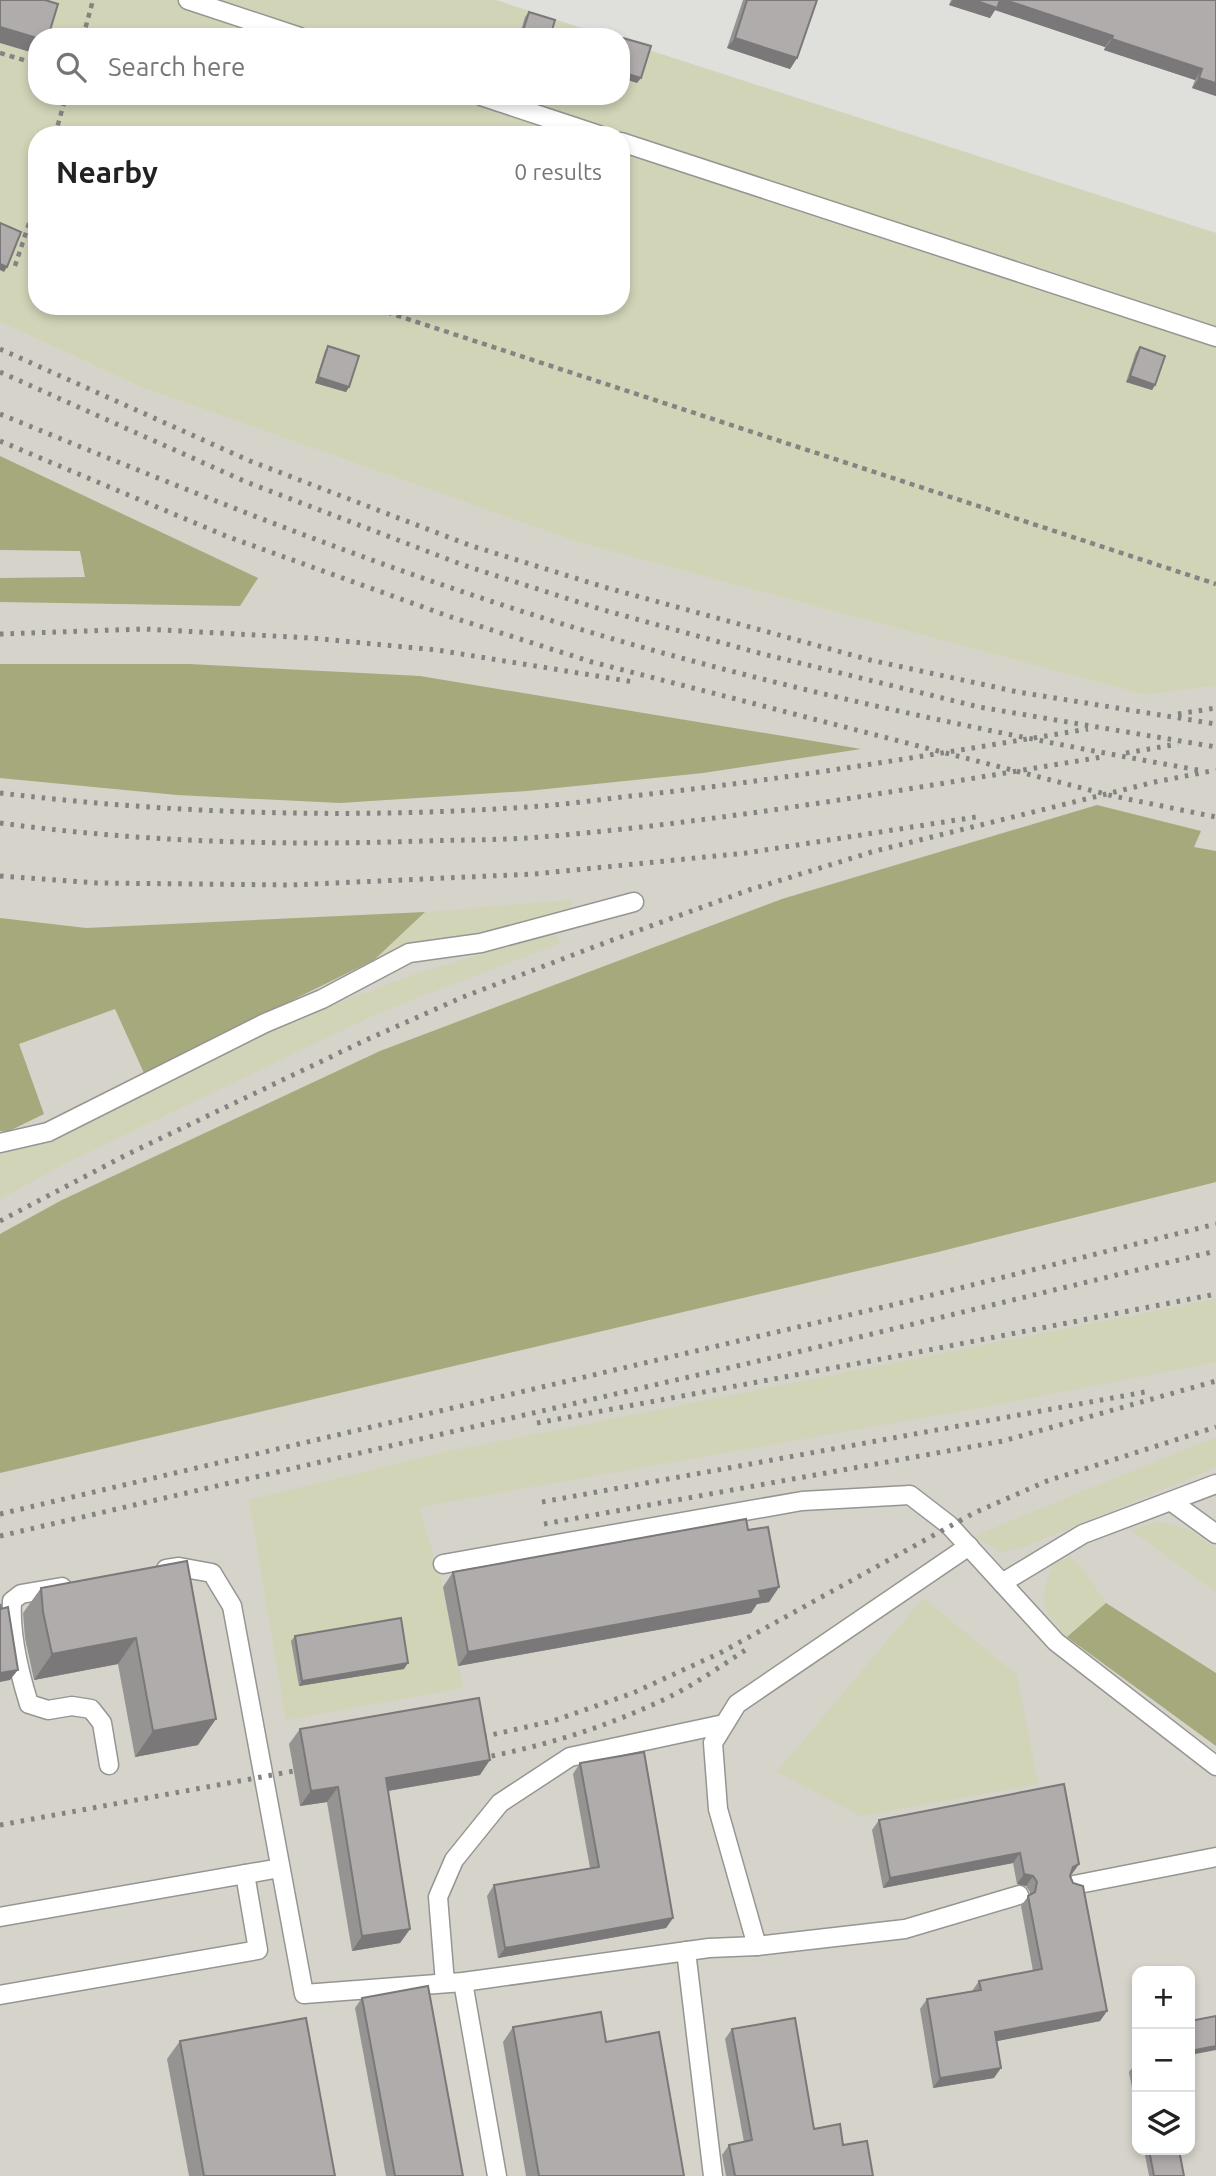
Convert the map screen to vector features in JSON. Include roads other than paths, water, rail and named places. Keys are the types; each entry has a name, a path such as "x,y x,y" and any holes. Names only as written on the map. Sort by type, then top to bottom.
{"lane":[{"path":"188,0 273,28"},
{"path":"508,105 572,126"},
{"path":"630,145 1216,337"},
{"path":"0,1143 48,1132 265,1023 322,999 409,953 481,943 634,902"},
{"path":"1002,1583 1083,1534 1216,1484"},
{"path":"443,1564 802,1501 909,1496 949,1525 1056,1642 1216,1766"},
{"path":"1172,1502 1216,1534"},
{"path":"757,1946 718,1809 713,1743 737,1704 969,1546"},
{"path":"152,1572 178,1567 212,1573 232,1606 304,1994 454,1982 686,1951 757,1946 905,1929 1019,1895"},
{"path":"74,1585 21,1594 12,1601 11,1615 23,1684 29,1704 48,1710 72,1706 91,1709 102,1723 109,1765"},
{"path":"497,2176 438,1897 454,1860 500,1803 570,1757 724,1724"},
{"path":"1074,1885 1216,1857"},
{"path":"0,1917 280,1868"},
{"path":"0,1995 258,1950 245,1874"},
{"path":"686,1951 713,2176"}],"railway":[{"path":"0,349 250,461 469,545 604,587 870,660 1018,692 1216,724"},
{"path":"0,372 244,481 463,565 600,609 759,653 979,707 1216,747"},
{"path":"0,414 369,559 444,586 596,634 745,675 895,710 1198,770"},
{"path":"0,441 226,536 448,616 592,662 1113,796 1216,817"},
{"path":"0,634 144,629 311,638 437,650 634,682"},
{"path":"1178,714 1216,708"},
{"path":"0,793 197,810 329,813 461,811 566,804 688,790 1088,729"},
{"path":"1126,753 1178,744"},
{"path":"0,823 105,835 264,843 528,838 744,814 1102,757"},
{"path":"0,1221 128,1154 366,1040 463,997 607,942 749,890 875,851 1155,782 1216,770"},
{"path":"0,876 97,883 291,885 534,874 746,853 976,817"},
{"path":"0,1514 892,1305 1216,1224"},
{"path":"0,1536 793,1353 1216,1251"},
{"path":"537,1423 1216,1294"},
{"path":"544,1524 1003,1441 1216,1381"},
{"path":"542,1502 1145,1392"},
{"path":"473,1739 553,1721 633,1693 720,1653 974,1513 1047,1481 1216,1427"},
{"path":"471,1760 546,1743 620,1719 678,1692 750,1647"},
{"path":"0,1825 294,1771"}]}
